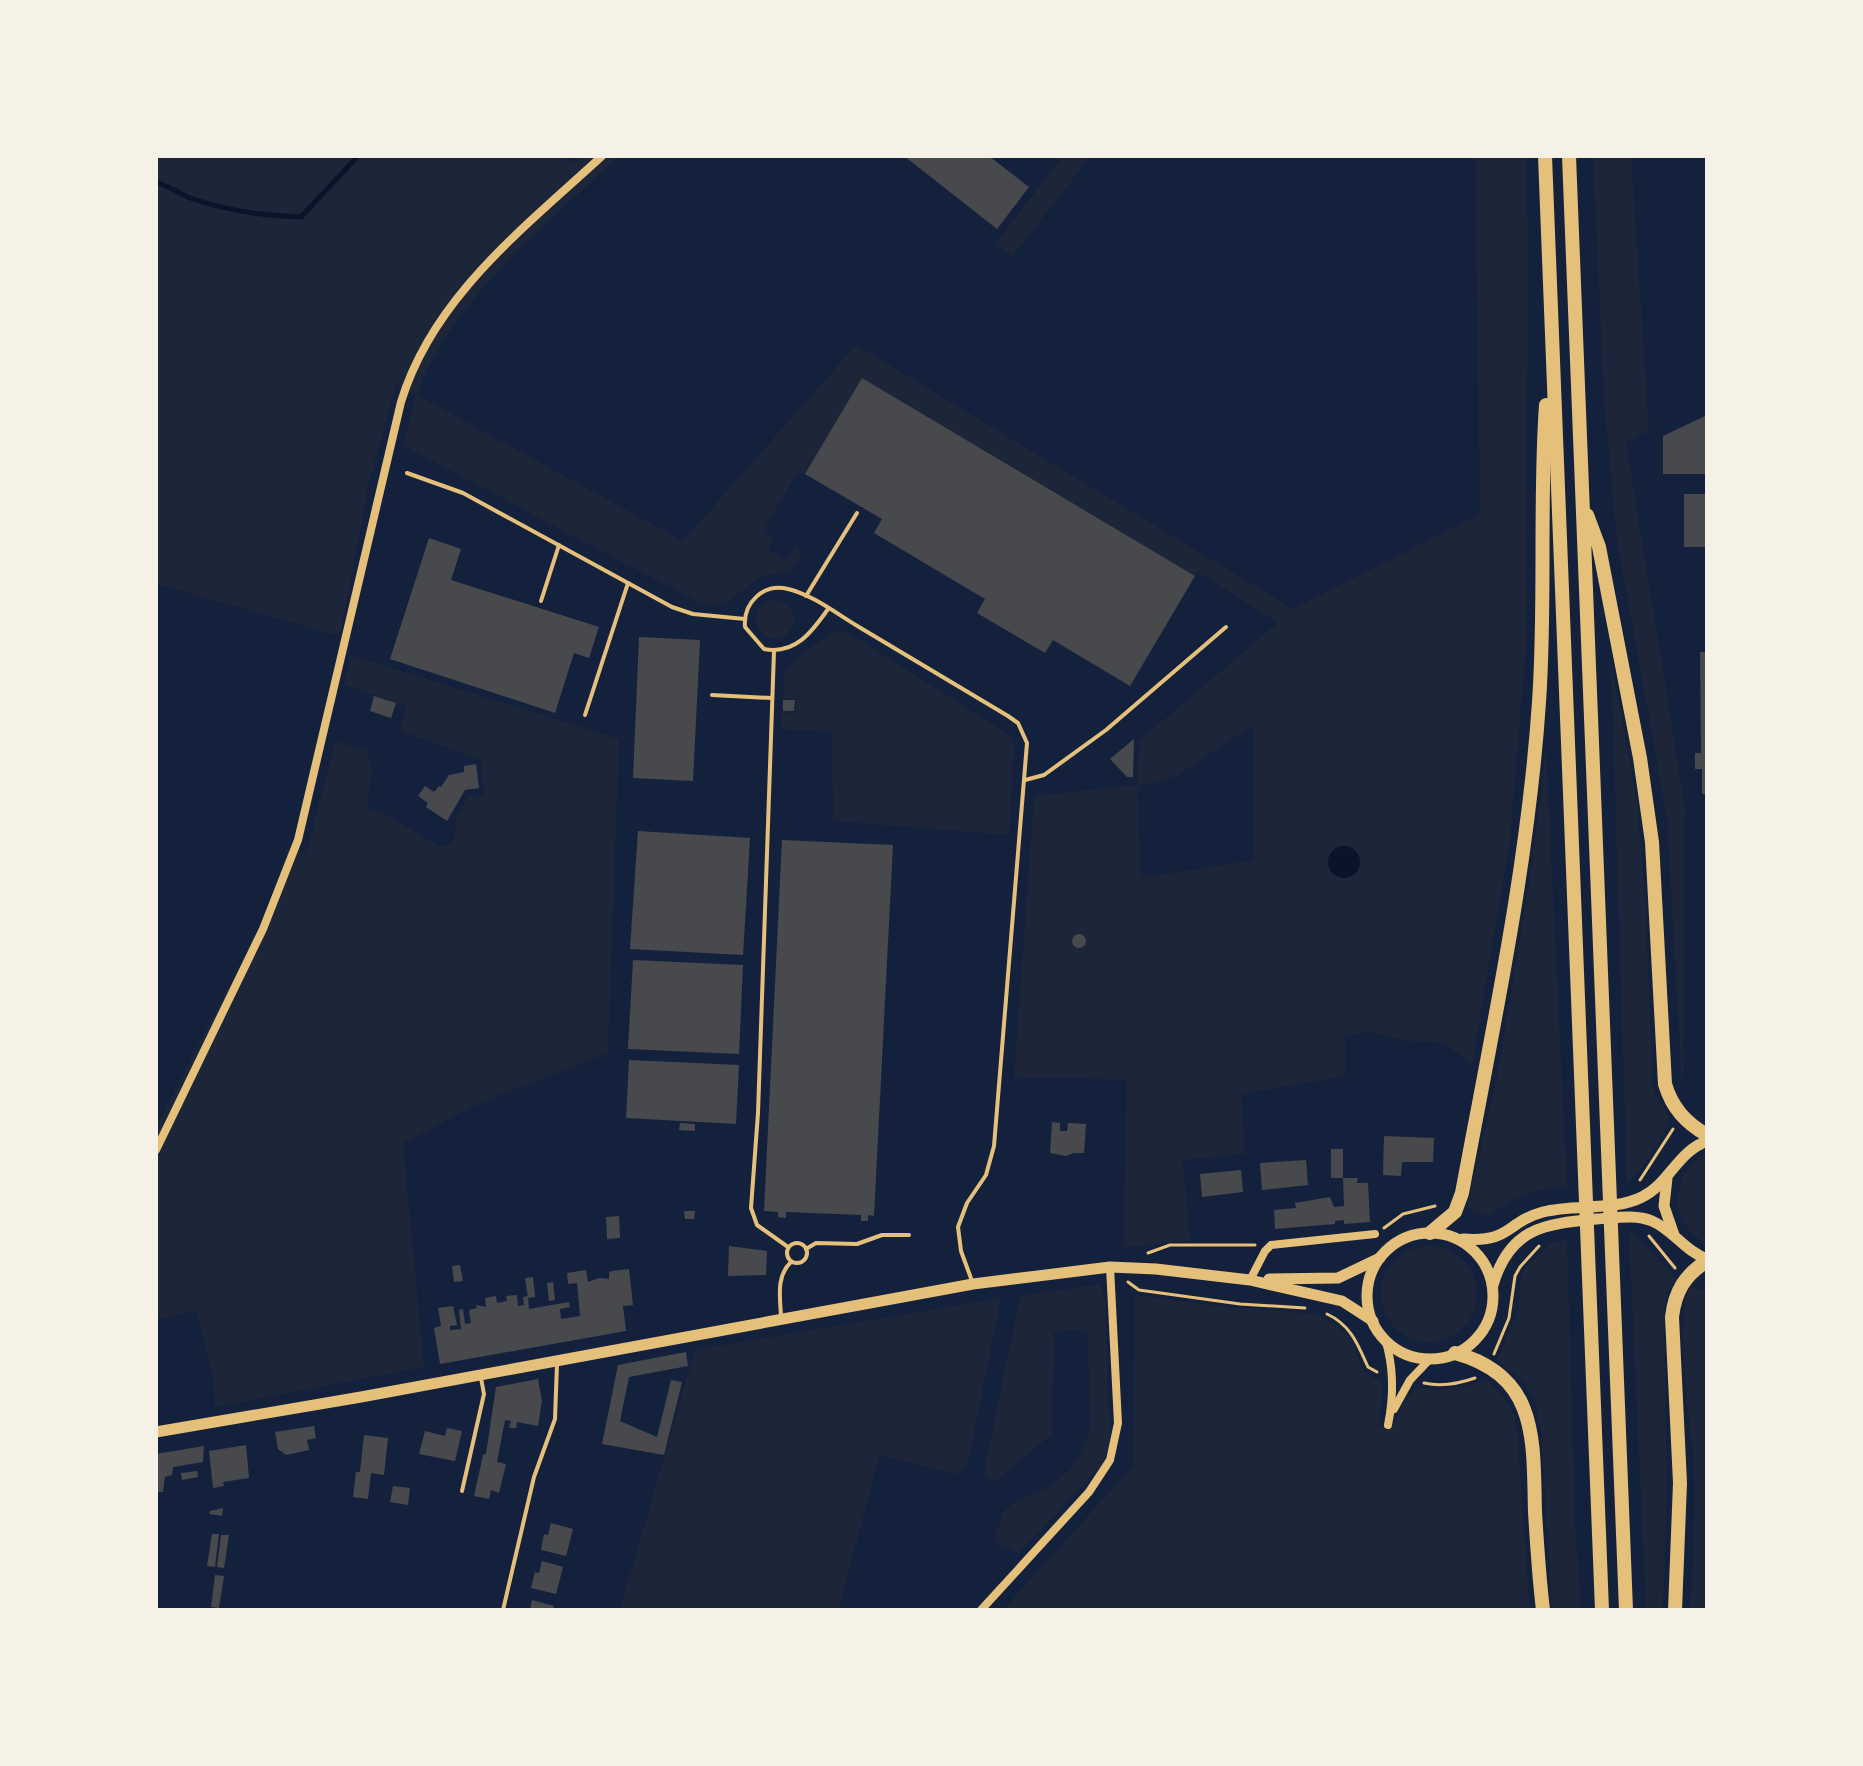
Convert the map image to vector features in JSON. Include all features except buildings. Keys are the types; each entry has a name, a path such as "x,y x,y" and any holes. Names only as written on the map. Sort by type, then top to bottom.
{"highway":[{"path":"1545,156 1602,1610"},
{"path":"1569,156 1626,1610"},
{"path":"1430,1233 1455,1212 1462,1193 1521,862 1535,746 1543,635 1542,451 1551,321"},
{"path":"1582,504 1599,547 1640,758 1656,884 1663,1075 1670,1099 1682,1117 1707,1138"},
{"path":"1675,1610 1680,1483 1672,1317 1678,1291 1685,1279 1707,1260"},
{"path":"1455,1353 1499,1373 1520,1398 1531,1430 1543,1610"}],"main road":[{"path":"1250,1280 1338,1278 1380,1258 1402,1240 1430,1233 1458,1239 1493,1239 1527,1218 1546,1211 1632,1201 1651,1192 1685,1153 1707,1138"},
{"path":"1673,1167 1665,1186 1664,1206 1669,1226 1677,1238"},
{"path":"1380,1258 1367,1292 1373,1321 1385,1339 1405,1353 1430,1359 1455,1353 1476,1339 1486,1326 1491,1311 1493,1286 1500,1267 1528,1233 1546,1225 1634,1217 1657,1223 1691,1252 1707,1260"},
{"path":"1458,1239 1479,1256 1487,1267 1493,1286"},
{"path":"157,1429 557,1362 973,1284 1110,1267 1250,1280 1342,1301 1373,1321"}],"street":[{"path":"156,1150 273,907 298,840 401,402 414,365 444,316 477,275 602,156"},
{"path":"1250,1280 1271,1245 1375,1234"},
{"path":"981,1610 1089,1492 1110,1460 1118,1423 1110,1267"},
{"path":"1385,1339 1392,1376 1388,1425 1400,1395 1430,1359"}],"lane":[{"path":"407,473 463,493 672,607 693,614 745,619"},
{"path":"806,596 857,513"},
{"path":"541,601 559,545"},
{"path":"585,715 628,583"},
{"path":"828,609 803,639 794,646 774,651 764,649 745,627 752,600 768,589 788,589 806,596 828,609 1018,723 1027,743 994,1146 986,1175 967,1203 958,1227 961,1251 973,1284"},
{"path":"1025,780 1044,775 1106,730 1226,627"},
{"path":"774,651 758,1113 751,1208 757,1225 788,1247"},
{"path":"712,695 771,698"},
{"path":"806,1249 816,1243 857,1244 882,1235 909,1235"},
{"path":"781,1318 779,1284 784,1269 791,1262 803,1261 807,1256 806,1249 798,1243 788,1247"},
{"path":"788,1247 787,1257 791,1262"},
{"path":"503,1610 534,1477 555,1419 557,1362"},
{"path":"462,1491 484,1394 481,1375"}],"path":[{"path":"1640,1180 1682,1117"},
{"path":"1375,1234 1403,1214 1444,1204 1455,1212"},
{"path":"1648,1234 1685,1279"},
{"path":"1410,1380 1437,1386 1481,1376 1489,1366 1509,1318 1515,1276 1546,1240"},
{"path":"1140,1256 1170,1245 1271,1245"},
{"path":"1110,1267 1139,1290 1240,1304 1317,1309 1337,1319 1354,1335 1368,1367 1392,1376"}],"shaded area":[{"path":"156,156 562,156 572,164 580,156 619,156 533,236 477,295 433,360 417,395 683,541 856,345 1293,609 1480,514 1475,156 1525,156 1528,236 1526,647 1510,838 1472,1065 1444,1042 1407,1041 1368,1032 1345,1036 1345,1076 1241,1094 1245,1154 1183,1160 1190,1241 1123,1247 1127,1080 1014,1077 1034,796 1137,785 1140,740 1278,623 1198,572 1195,576 862,378 805,474 798,471 763,532 774,538 768,550 787,560 795,548 801,552 796,565 788,571 758,579 723,603 704,603 403,445 416,395 396,383 368,487 340,636 156,584","holes":["1253,725 1254,860 1141,878 1137,786 1177,776"]},
{"path":"1063,156 1091,156 1012,257 996,243"},
{"path":"1593,156 1631,156 1649,431 1626,442 1685,808 1683,1102 1667,818 1617,539 1604,398"},
{"path":"775,600 788,606 794,619 788,632 775,638 762,632 756,619 762,606"},
{"path":"839,631 847,632 1011,736 1014,742 1009,835 833,821 832,732 781,729 781,713 796,713 796,699 783,698 784,677 789,666 810,648"},
{"path":"350,655 619,739 608,1053 480,1103 403,1143 424,1367 215,1407 213,1378 196,1311 156,1319 156,1128 268,909 290,844 306,855 335,741 367,751 372,771 367,809 387,815 439,846 449,845 453,839 455,819 468,797 484,794 481,759 400,731 407,706 344,685"},
{"path":"1611,660 1637,802 1645,897 1653,1090 1670,1118 1652,1153 1627,1183"},
{"path":"1546,748 1567,1187 1525,1195 1488,1216 1467,1208 1497,1077 1530,877"},
{"path":"1344,846 1355,851 1360,862 1355,873 1344,878 1333,873 1328,862 1333,851"},
{"path":"1707,1154 1707,1244 1685,1224 1678,1199 1685,1174"},
{"path":"1629,1233 1636,1234 1676,1279 1666,1294 1664,1314 1667,1470 1663,1610 1646,1610"},
{"path":"1567,1240 1575,1523 1581,1610 1552,1610 1541,1429 1534,1398 1523,1380 1497,1360 1519,1308 1520,1282 1525,1268 1551,1243"},
{"path":"1429,1246 1447,1250 1463,1260 1473,1276 1477,1294 1473,1312 1463,1328 1447,1338 1429,1342 1411,1338 1395,1328 1385,1312 1381,1294 1385,1276 1395,1260 1411,1250"},
{"path":"1101,1284 1105,1299 1110,1437 1104,1463 1019,1553 994,1541 1002,1514 1013,1503 1052,1485 1070,1470 1091,1426 1087,1329 1054,1332 1052,1434 994,1482 984,1474 1020,1296"},
{"path":"1690,1287 1707,1291 1707,1610 1690,1610 1694,1469 1683,1325"},
{"path":"1135,1295 1314,1314 1334,1323 1351,1338 1364,1373 1382,1382 1380,1426 1393,1426 1402,1406 1416,1388 1452,1388 1487,1379 1503,1396 1516,1418 1530,1610 1003,1610 1133,1466"},
{"path":"1001,1298 967,1467 958,1474 879,1455 839,1610 620,1610 695,1350"}],"waterway":[{"path":"156,182 190,198 217,206 259,214 301,217 358,156"}]}
